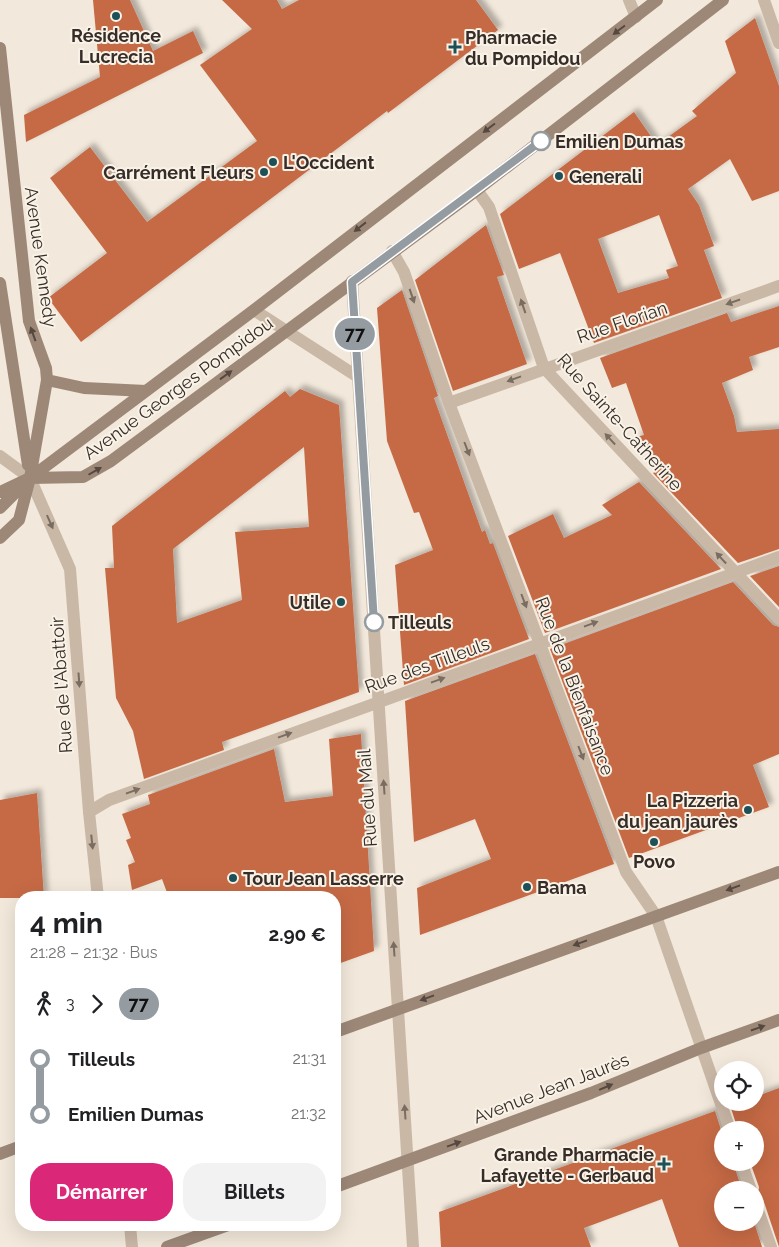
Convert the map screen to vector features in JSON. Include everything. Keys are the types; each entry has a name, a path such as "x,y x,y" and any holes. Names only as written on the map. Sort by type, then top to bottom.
{"main road":[{"name":"Avenue Georges Pompidou","path":"30,478 254,310 657,0"},
{"name":"Avenue Georges Pompidou","path":"30,478 83,477 111,461 392,251 477,190 723,0"},
{"name":"Avenue Kennedy","path":"0,48 28,313 46,368 47,380"},
{"path":"0,283 30,478"},
{"path":"0,538 19,520 30,478 47,380 84,388 146,391"},
{"path":"0,492 30,478"},
{"path":"0,508 30,478"},
{"path":"341,1030 779,872"},
{"name":"Avenue Jean Jaurès","path":"341,1185 592,1093 701,1048 779,1020"},
{"path":"0,1154 15,1148"},
{"path":"167,1247 211,1231"}],"street":[{"path":"629,0 636,18"},
{"path":"764,0 779,43"},
{"name":"Rue Sainte-Catherine","path":"477,190 489,208 544,368 779,619"},
{"name":"Rue de la Bienfaisance","path":"392,251 404,272 449,403 626,872 656,916 727,1121"},
{"name":"Rue du Mail","path":"352,282 413,1247"},
{"name":"Rue Florian","path":"449,403 779,286"},
{"path":"254,310 358,377"},
{"path":"0,456 30,478"},
{"name":"Rue de l'Abattoir","path":"30,478 70,569 89,812 97,891"},
{"name":"Rue des Tilleuls","path":"89,812 109,800 779,557"},
{"path":"764,1227 771,1247"},
{"path":"131,1231 132,1247"}],"building":[{"path":"93,0 130,0 153,51 193,31 203,53 26,142 24,115 100,77"},
{"name":"L'Occident","path":"222,0 277,0 282,9 299,0 476,0 498,30 388,113 387,111 81,342 48,298 107,253 50,178 90,147 147,222 257,141 200,65 252,29"},
{"path":"755,18 779,86 779,191 752,201 730,159 688,189 699,205 714,246 704,250 722,298 594,343 560,253 519,269 500,214 634,112 657,145 697,116 692,111 736,73 725,41","holes":["659,215 678,266 666,270 669,278 618,293 598,239"]},
{"path":"486,225 504,275 497,277 527,364 453,391 415,280"},
{"path":"402,290 438,396 434,398 482,532 485,530 490,544 493,543 529,639 404,685 395,565 433,550 419,512 414,513 387,441 377,308"},
{"path":"779,306 779,347 749,357 753,370 722,383 734,416 737,432 779,429 779,549 738,563 653,473 663,466 635,437 644,435 626,383 612,388 600,358 727,313 731,322"},
{"path":"300,389 339,405 359,692 222,742 224,750 144,779 133,731 116,698 105,568 114,568 112,526 285,391 290,397","holes":["304,447 309,527 235,532 242,600 177,623 173,549"]},
{"path":"639,482 721,569 545,633 508,536 553,514 564,538 612,515 602,505"},
{"path":"779,566 779,607 750,576"},
{"path":"733,582 773,625 779,627 779,754 753,765 769,807 629,858 550,649"},
{"path":"535,654 614,864 420,935 417,888 491,859 475,819 414,842 405,701"},
{"path":"361,734 374,951 341,963 341,891 166,891 162,879 132,890 128,865 135,862 126,840 131,838 122,814 150,804 148,795 274,749 285,802 333,796 329,739"},
{"path":"37,793 44,891 15,891 15,898 0,898 0,800"},
{"path":"779,1088 779,1247 764,1202 764,1181 757,1181 753,1171 764,1171 764,1121 735,1121 732,1111 764,1111 764,1094"},
{"path":"715,1111 718,1121 714,1121 714,1171 736,1171 739,1181 714,1181 714,1231 757,1231 762,1247 679,1247 662,1199 584,1228 591,1247 441,1247 439,1212"}],"bus line":[{"name":"77","path":"374,622 352,282 541,141"}],"place":[{"name":"Résidence Lucrecia","path":"116,16"},
{"name":"Pharmacie du Pompidou","path":"455,47"},
{"name":"Emilien Dumas","path":"541,141"},
{"name":"L'Occident","path":"273,162"},
{"name":"Carrément Fleurs","path":"264,172"},
{"name":"Generali","path":"559,176"},
{"name":"Utile","path":"341,602"},
{"name":"Tilleuls","path":"374,622"},
{"name":"La Pizzeria du jean jaurès","path":"748,810"},
{"name":"Povo","path":"654,842"},
{"name":"Tour Jean Lasserre","path":"233,878"},
{"name":"Bama","path":"527,887"},
{"name":"Grande Pharmacie Lafayette - Gerbaud","path":"664,1164"}]}
